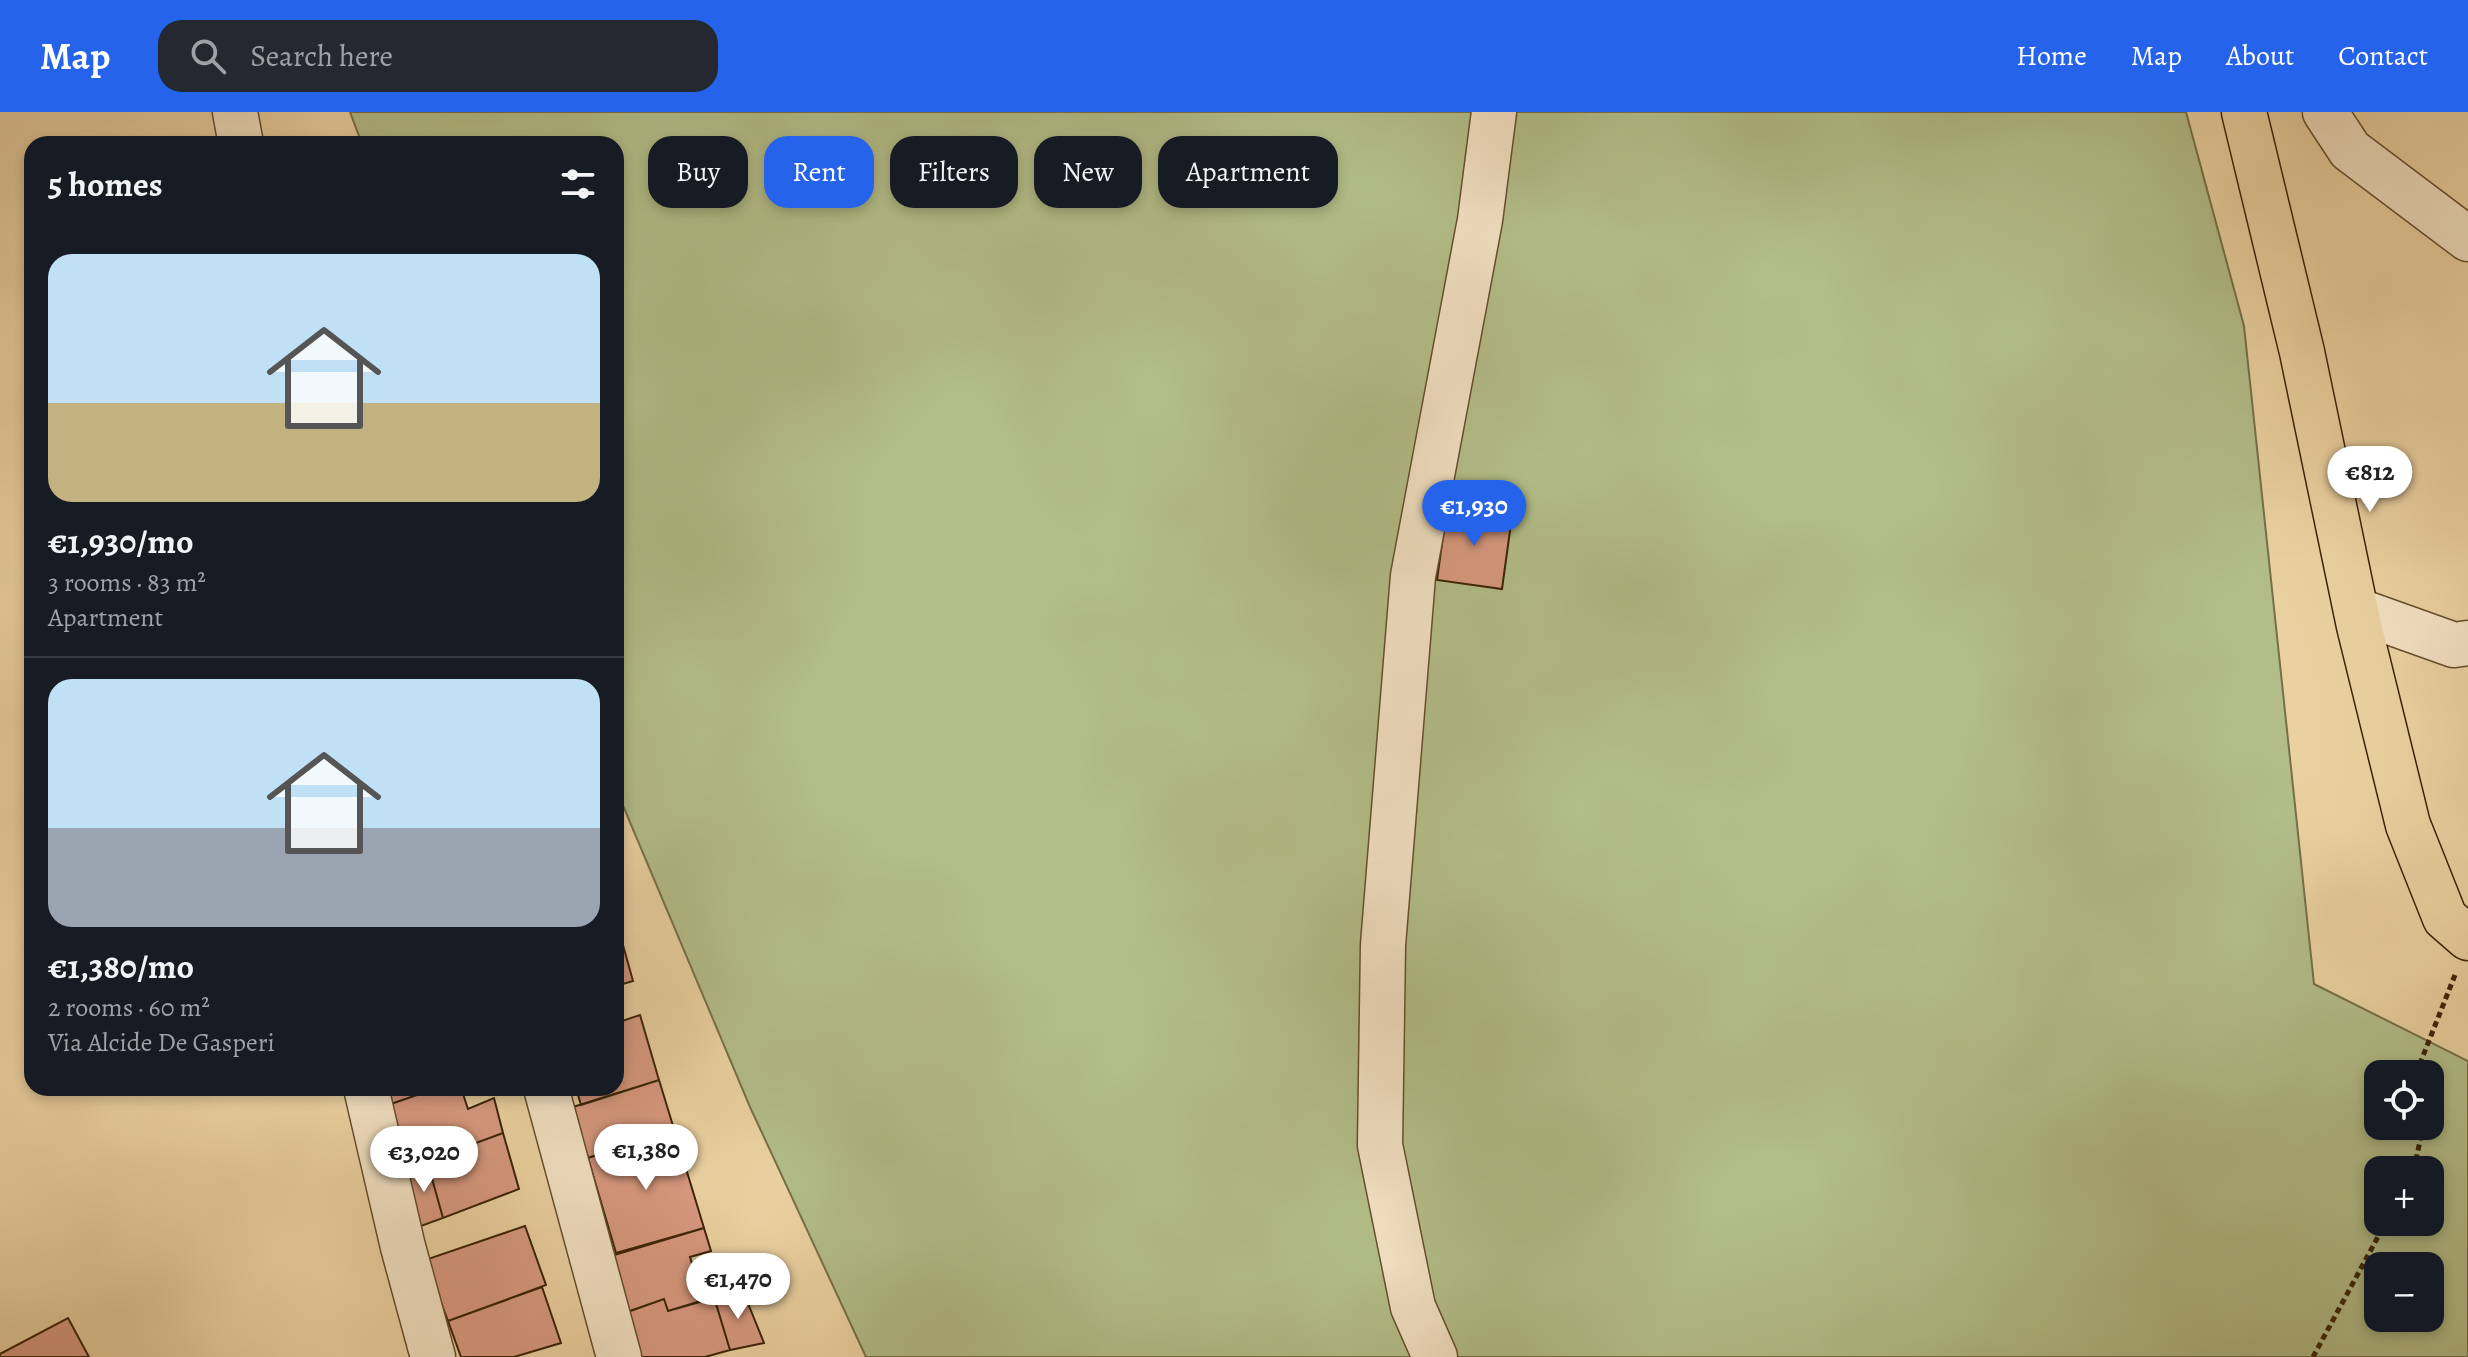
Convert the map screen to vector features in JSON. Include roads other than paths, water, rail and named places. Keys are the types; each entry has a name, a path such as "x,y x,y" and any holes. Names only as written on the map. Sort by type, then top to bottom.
{"main road":[{"path":"2244,112 2302,352 2356,610 2408,825 2445,918 2463,953"}],"street":[{"path":"235,112 240,136"},
{"path":"1435,1357 1413,1307 1380,1145 1383,945 1413,576 1480,220 1494,112"},
{"path":"2325,112 2350,150 2468,239"},
{"path":"2356,610 2454,645 2468,643"},
{"path":"368,1096 403,1247 433,1357"},
{"path":"548,1096 619,1357"}]}
